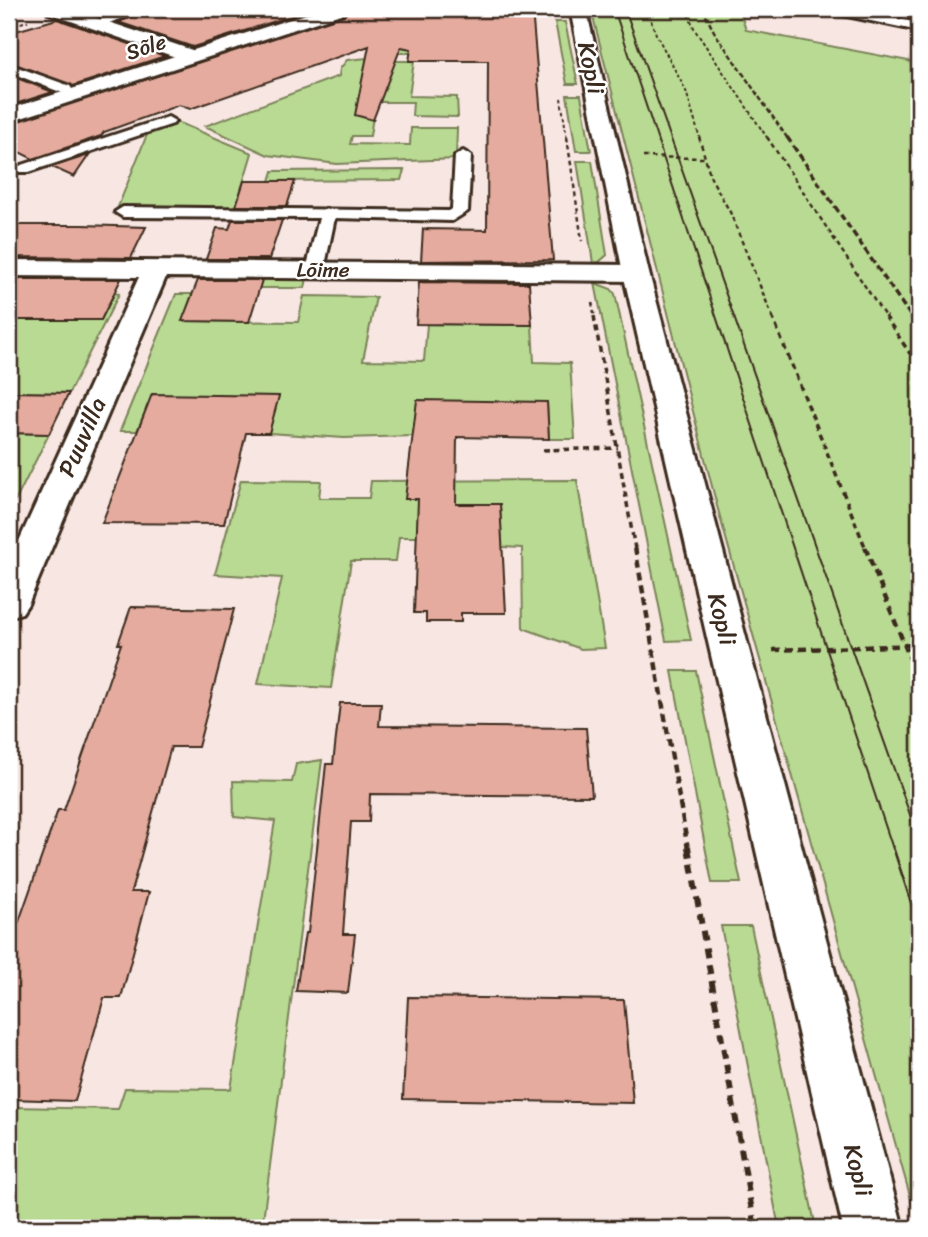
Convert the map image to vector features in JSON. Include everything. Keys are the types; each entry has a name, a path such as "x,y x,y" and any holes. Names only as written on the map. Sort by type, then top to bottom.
{"street":[{"path":"54,9 185,55"},
{"name":"Sõle","path":"9,117 316,9"},
{"name":"Sõle","path":"9,107 338,9"},
{"name":"Kopli","path":"578,9 636,273 873,1228"},
{"name":"Lõime","path":"9,268 636,273"},
{"name":"Puuvilla","path":"9,604 156,269"}],"lane":[{"path":"96,23 145,9"},
{"path":"828,9 919,27"},
{"path":"9,68 65,89"},
{"path":"9,176 168,121"},
{"path":"122,212 452,216 460,211 463,156"},
{"path":"9,162 24,169"},
{"path":"315,270 328,213"}],"path":[{"path":"647,9 656,34 686,91 705,158 919,681"},
{"path":"686,9 687,18 706,41 779,160 919,367"},
{"path":"560,89 587,272 754,1228"},
{"path":"611,157 705,158"},
{"path":"543,450 618,448"},
{"path":"730,650 919,645"}],"green space":[{"path":"591,9 739,9 746,30 919,63 919,298 915,294 919,300 919,1228 717,506"},
{"path":"555,22 565,22 578,84 567,84"},
{"path":"449,24 444,53 392,53 391,61 414,61 409,96 457,97 458,117 412,116 413,102 358,102 356,110 374,110 370,136 352,136 350,144 410,145 411,128 457,128 456,159 337,164 268,155 205,126 339,76 340,69 347,60 368,58"},
{"path":"567,95 581,95 591,151 576,151"},
{"path":"177,122 252,153 240,193 239,208 118,207 148,132"},
{"path":"577,161 592,161 607,255 599,262 593,263"},
{"path":"404,170 401,180 270,181 273,171"},
{"path":"258,278 307,278 305,288 255,288"},
{"path":"595,283 611,289 615,294 691,640 666,641"},
{"path":"115,293 119,294 69,393 9,392 9,320 101,320"},
{"path":"176,294 192,294 183,321 298,322 304,296 376,297 363,360 424,361 427,324 532,325 534,362 570,363 575,439 549,439 547,402 413,436 344,438 269,433 278,396 152,395 137,431 120,431"},
{"path":"9,433 49,434 16,500 9,502"},
{"path":"241,480 321,481 319,498 369,498 371,481 577,480 605,648 581,649 523,628 522,548 502,547 500,504 456,504 456,497 417,537 399,537 396,561 351,561 331,688 258,684 282,578 215,574"},
{"path":"672,671 696,671 741,883 712,883"},
{"path":"322,760 262,1228 9,1228 9,1107 118,1109 125,1088 231,1089 275,821 234,817 233,781 292,782 296,764"},
{"path":"721,926 751,926 816,1228 779,1228"}],"building":[{"path":"154,9 314,9 193,47 118,22"},
{"path":"349,9 532,9 553,260 421,261 423,229 487,230 488,61 409,61 411,49 401,47 373,120 355,115 369,46 190,109 179,105 33,159 9,147 9,124 345,15"},
{"path":"57,19 165,56 73,86 9,62 9,33"},
{"path":"9,75 53,92 9,106"},
{"path":"89,155 74,177 52,167"},
{"path":"244,181 295,181 287,206 236,206"},
{"path":"232,220 282,220 269,259 206,259 217,228 229,229"},
{"path":"9,225 146,227 131,258 9,257"},
{"path":"9,279 121,279 101,320 9,320"},
{"path":"198,280 262,280 249,322 182,321"},
{"path":"419,282 529,283 532,325 416,324"},
{"path":"9,392 69,393 49,434 9,433"},
{"path":"152,394 279,396 269,433 246,433 224,524 102,523"},
{"path":"417,400 547,402 549,439 457,437 456,504 500,504 506,613 461,613 461,622 426,622 426,613 414,613 418,499 405,499"},
{"path":"131,607 234,609 198,747 171,747 131,892 149,892 121,998 104,998 75,1101 9,1099 9,950 58,810 64,810 121,644 118,644"},
{"path":"340,703 381,703 379,726 586,728 592,796 370,794 369,822 351,822 343,934 355,934 348,993 296,991 305,933 308,933 326,764 333,764"},
{"path":"408,997 624,1000 633,1103 403,1099"}],"tram line":[{"path":"614,9 893,849"},
{"path":"625,9 919,840"},
{"path":"893,847 919,927"}],"railway":[{"path":"702,9 715,33 788,139"},
{"path":"787,137 912,318"},
{"path":"911,316 919,327"}]}
